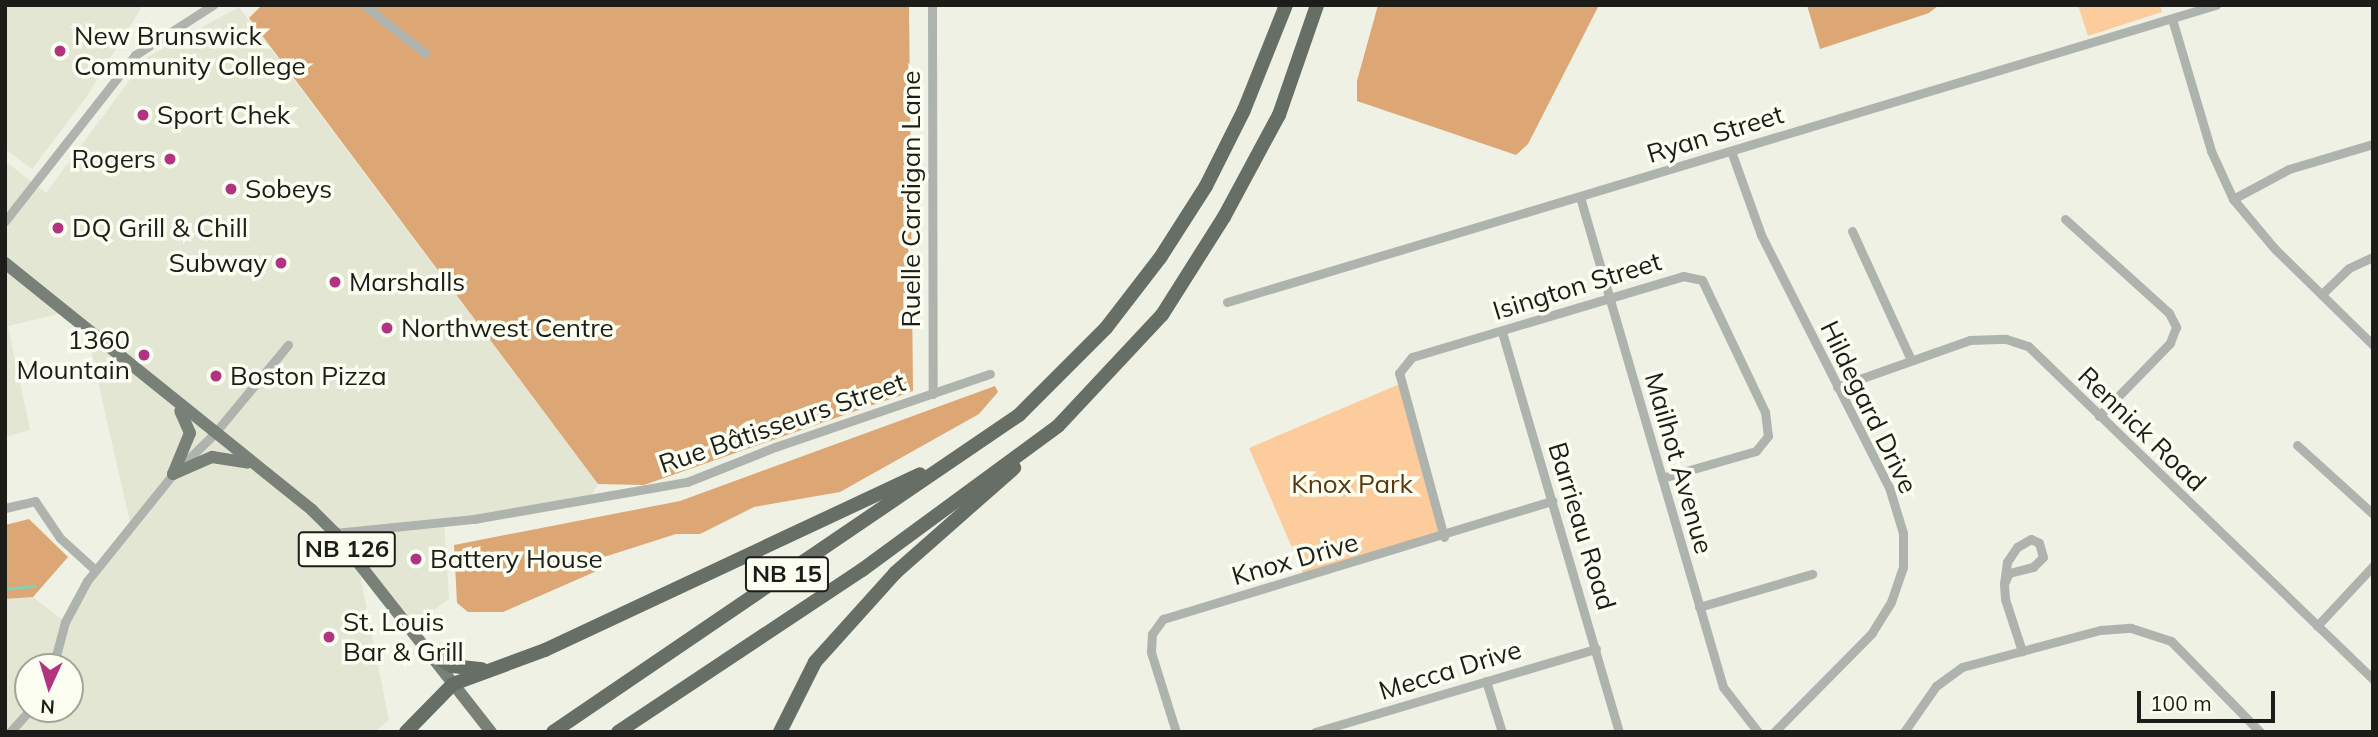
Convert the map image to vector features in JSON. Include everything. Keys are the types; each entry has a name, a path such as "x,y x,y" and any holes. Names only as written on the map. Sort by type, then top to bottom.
{"highway":[{"name":"NB 15","path":"553,732 1019,415 1106,328 1160,258 1206,186 1244,110 1286,5"},
{"name":"NB 15","path":"618,732 862,570 1058,426 1161,315 1224,217 1279,115 1317,5"},
{"path":"406,732 453,684 569,637 906,483 1019,415"},
{"path":"780,732 815,662 886,583 1058,426"},
{"path":"423,650 452,666 476,671 569,637"}],"main road":[{"name":"NB 126","path":"5,263 254,464 335,533 423,650 491,732"},
{"path":"172,399 190,427 173,474"},
{"path":"173,474 212,457 254,464"}],"street":[{"path":"5,221 135,55 213,5"},
{"path":"364,5 425,53"},
{"name":"Ruelle Cardigan Lane","path":"932,5 933,394"},
{"name":"Ryan Street","path":"1227,302 2216,5"},
{"path":"2172,19 2211,151 2233,199 2252,225 2373,345"},
{"path":"2233,199 2289,169 2373,144"},
{"name":"Hildegard Drive","path":"1731,151 1761,235 1888,487 1903,534 1903,566 1891,602 1872,633 1774,732"},
{"name":"Mailhot Avenue","path":"1580,197 1723,687 1758,732"},
{"path":"2065,219 2169,313 2176,327 2170,343 2099,416"},
{"path":"1852,231 1911,360"},
{"path":"2322,294 2349,268 2373,257"},
{"name":"Isington Street","path":"1444,537 1399,373 1412,357 1683,276 1702,280 1765,412 1768,436 1756,451 1662,478"},
{"name":"Barrieau Road","path":"1502,332 1619,732"},
{"name":"Rennick Road","path":"1836,387 1970,341 2006,339 2028,346 2373,679"},
{"path":"58,653 75,599 95,570 173,474 214,434 288,345"},
{"name":"Rue Bâtisseurs Street","path":"335,533 474,519 687,482 990,374"},
{"path":"2297,445 2373,514"},
{"name":"Knox Drive","path":"1176,732 1151,652 1152,634 1163,619 1444,537 1552,500"},
{"path":"5,508 35,501 60,538 95,570"},
{"path":"2004,584 2009,573 2033,567 2043,556 2039,542 2031,539 2017,547 2007,562 2004,584 2022,651"},
{"path":"2317,626 2373,566"},
{"path":"1699,607 1812,574"},
{"path":"1904,732 1936,685 1962,667 2100,630 2131,628 2171,641 2260,732"},
{"name":"Mecca Drive","path":"1315,732 1596,649"},
{"path":"1486,681 1502,732"}],"shaded area":[{"name":"New Brunswick Community College","path":"5,5 143,5 87,96 32,169 5,149"},
{"path":"262,5 909,5 913,391 644,485 598,484 249,18"},
{"path":"1378,5 1599,5 1528,144 1516,155 1357,101 1357,81"},
{"path":"1807,5 1939,5 1929,13 1820,49"},
{"path":"239,7 598,484 587,502 444,522 449,599 408,629 358,565 389,720 374,732 5,732 5,599 33,597 65,622 75,599 131,526 86,329 66,312 8,326 30,430 5,437 5,161 46,193 146,58"},
{"path":"995,386 998,392 979,414 840,492 754,507 700,534 676,534 601,558 599,570 503,612 468,612 457,603 454,545 680,501"},
{"path":"29,519 68,557 33,597 5,599 5,525"}],"green space":[{"path":"2078,5 2160,5 2162,12 2088,36"},
{"name":"Knox Park","path":"1402,383 1444,537 1303,573 1249,448"}],"waterway":[{"path":"5,589 35,586"}],"place":[{"name":"New Brunswick Community College","path":"60,51"},
{"name":"Sport Chek","path":"143,115"},
{"name":"Rogers","path":"170,159"},
{"name":"Sobeys","path":"231,189"},
{"name":"DQ Grill & Chill","path":"58,228"},
{"name":"Subway","path":"281,263"},
{"name":"Marshalls","path":"335,282"},
{"name":"Northwest Centre","path":"387,328"},
{"name":"1360 Mountain","path":"144,355"},
{"name":"Boston Pizza","path":"216,376"},
{"name":"Battery House","path":"416,559"},
{"name":"St. Louis Bar & Grill","path":"329,637"}]}
